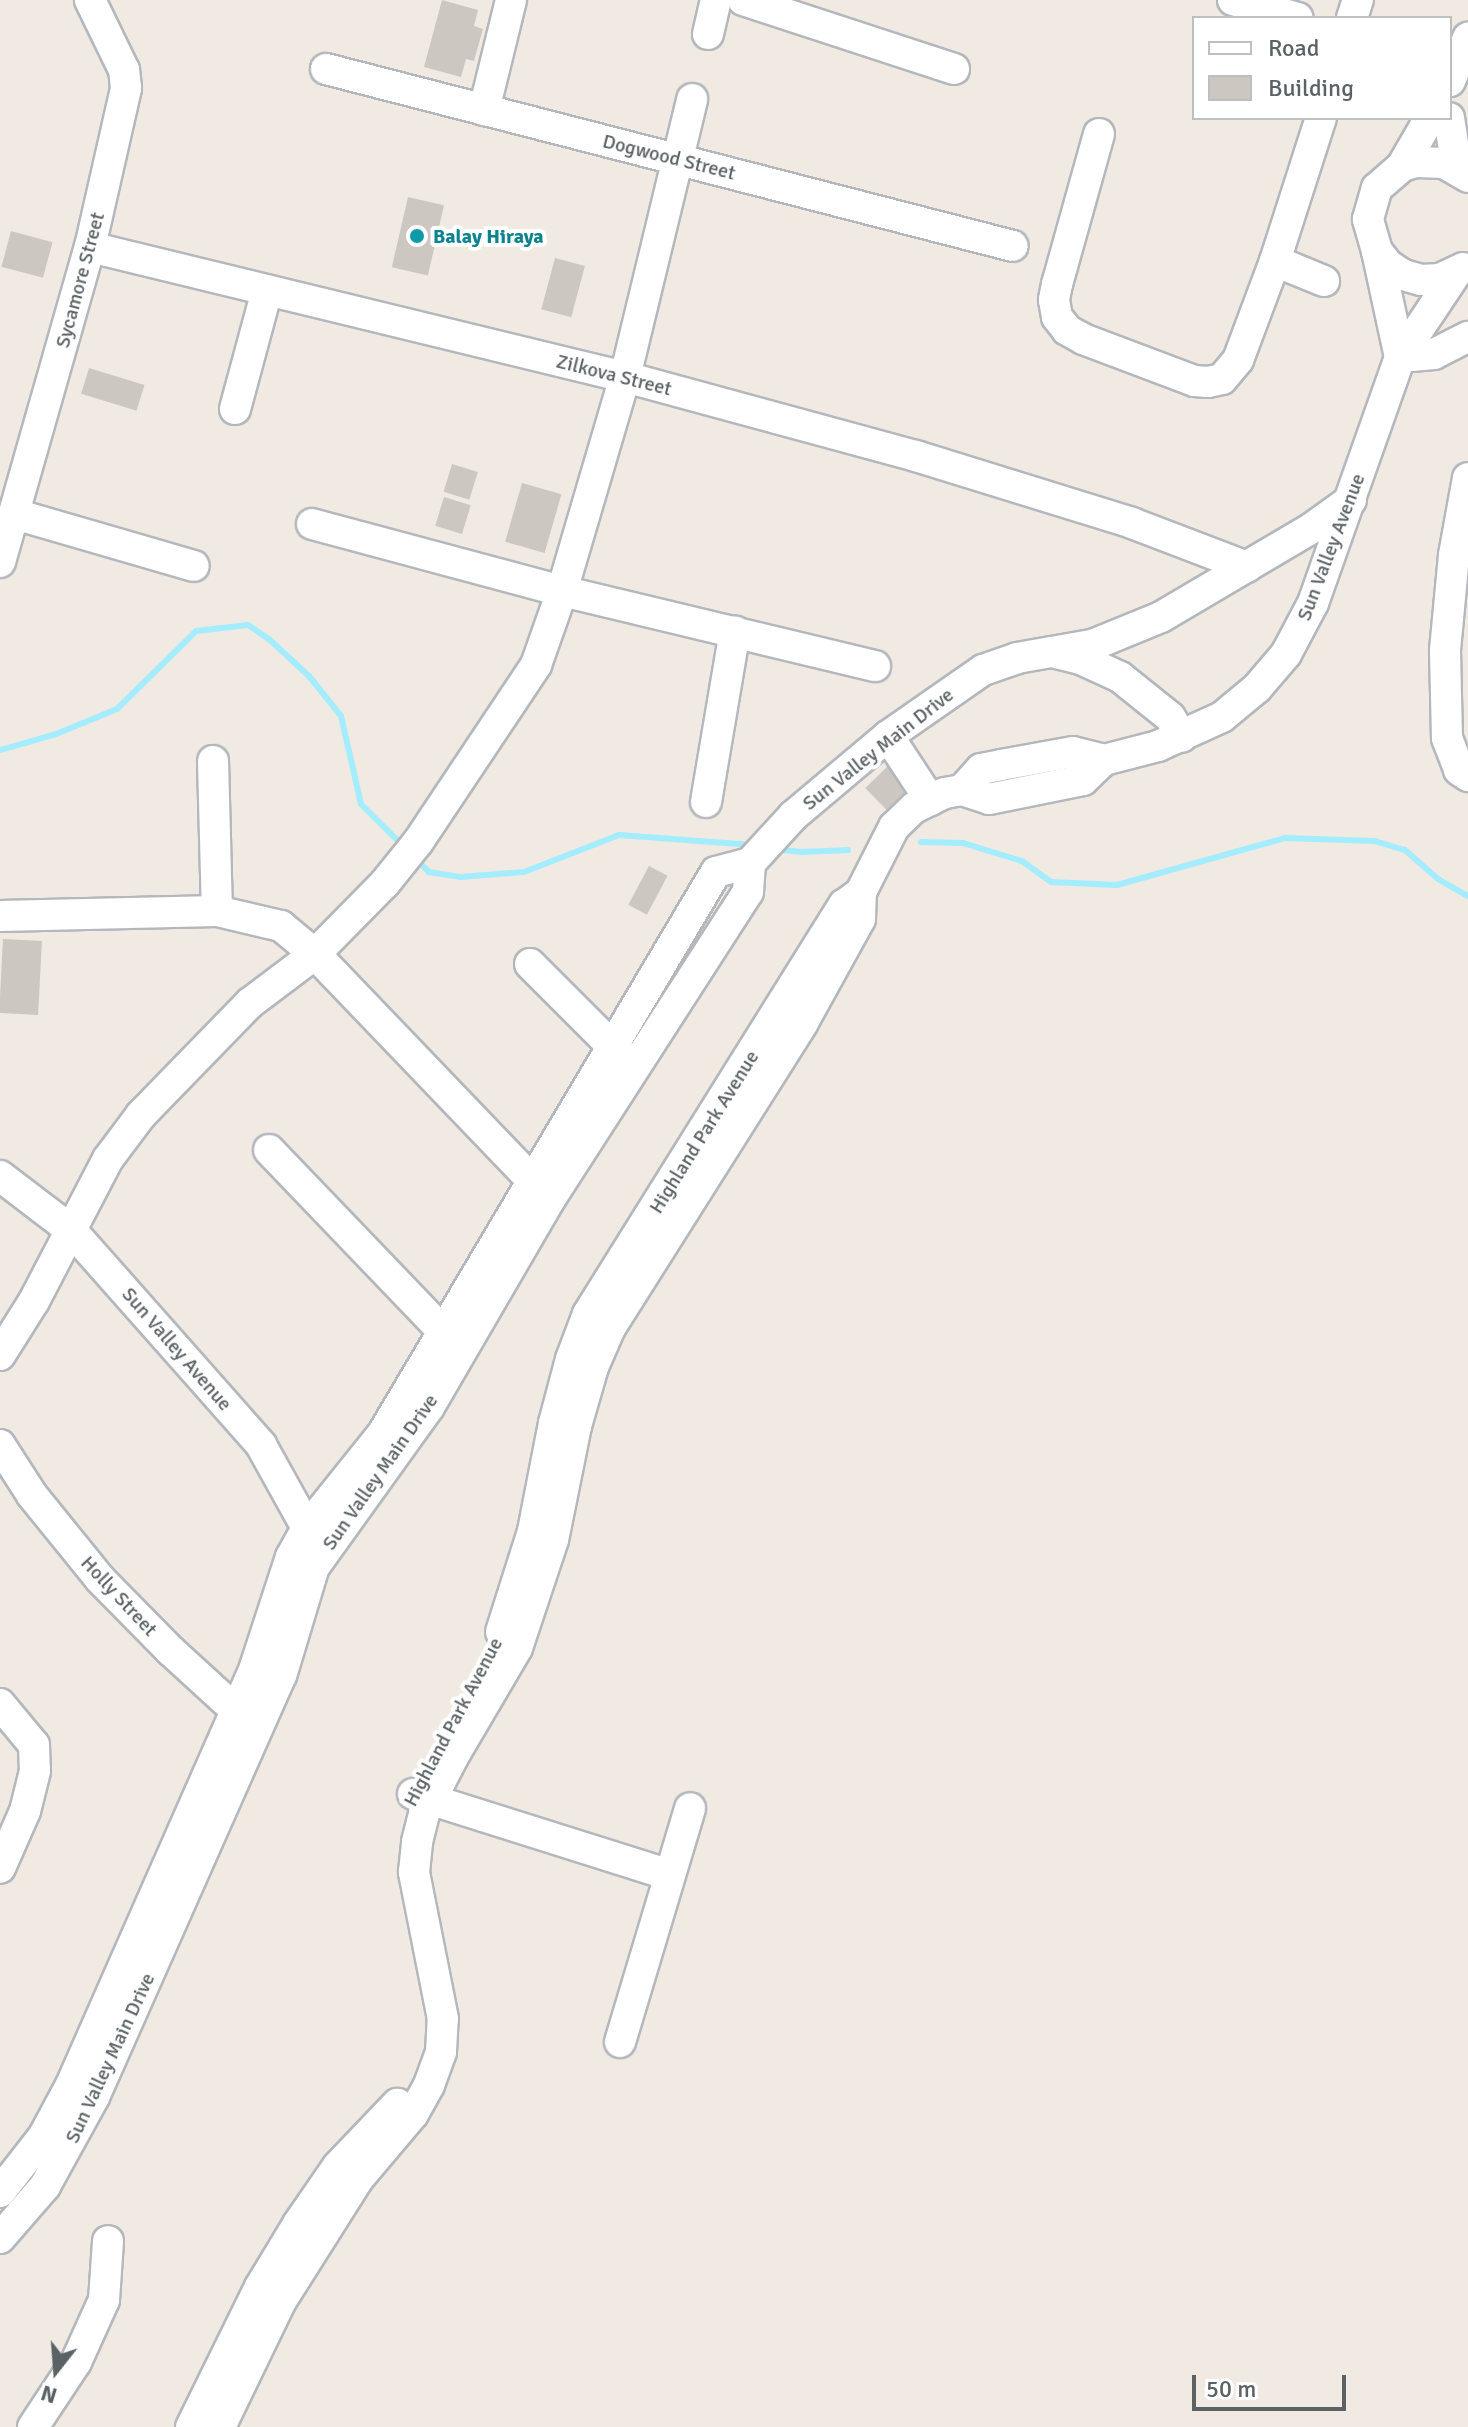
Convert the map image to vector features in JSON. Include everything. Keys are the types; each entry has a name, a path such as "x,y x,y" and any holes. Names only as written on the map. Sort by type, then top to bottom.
{"street":[{"name":"Sycamore Street","path":"0,562 90,247 126,88 124,70 90,0"},
{"path":"484,110 511,0"},
{"path":"708,34 716,0"},
{"path":"743,0 954,69"},
{"path":"1233,0 1291,16"},
{"path":"1452,76 1468,38"},
{"name":"Dogwood Street","path":"326,69 1013,246"},
{"path":"0,1355 34,1301 108,1159 141,1115 250,1003 315,954 385,883 418,842 536,665 562,591 625,377 692,99"},
{"path":"1099,134 1054,300 1057,317 1067,330 1194,381 1222,379 1238,360 1275,261 1320,120"},
{"path":"1402,166 1429,120"},
{"path":"1450,120 1463,173"},
{"path":"1463,173 1430,161 1402,166 1388,175 1370,203 1370,236 1377,251 1400,357 1434,354 1468,337"},
{"name":"Zilkova Street","path":"90,247 625,377 916,456 1132,523 1247,567"},
{"path":"1377,251 1388,265 1412,278 1439,279 1462,269"},
{"path":"1275,261 1324,281"},
{"name":"Sun Valley Avenue","path":"1182,737 1222,717 1257,688 1286,654 1313,603 1400,357 1462,269"},
{"path":"235,409 267,290"},
{"path":"1468,480 1454,555 1457,650 1447,738 1459,770 1468,776"},
{"path":"1052,652 1125,634 1197,598 1351,500"},
{"path":"15,514 194,566"},
{"path":"312,524 562,591 875,666"},
{"path":"706,802 735,631"},
{"name":"Sun Valley Main Drive","path":"0,2192 43,2137 247,1720 281,1676 314,1567 317,1536 429,1407 452,1341 540,1190 612,1046 716,872 754,859 793,816 888,736 983,670 1017,658 1052,652 1083,660 1120,677 1170,717 1182,737"},
{"path":"888,736 930,800"},
{"name":"Highland Park Avenue","path":"191,2427 260,2287 338,2166 429,2085 441,2052 443,2019 414,1872 421,1797 517,1648 553,1540 576,1426 610,1328 802,1024 860,919 861,892 894,827 914,808 962,790 989,799 1041,773 1083,780 1104,760 1182,737"},
{"path":"213,761 217,911"},
{"name":"Sun Valley Main Drive","path":"540,1190 634,1068 748,892 754,859"},
{"path":"0,916 217,911 281,926 315,954 540,1190"},
{"path":"530,964 634,1068"},
{"path":"269,1150 452,1341"},
{"name":"Sun Valley Avenue","path":"0,1176 71,1230 261,1445 317,1536"},
{"name":"Holly Street","path":"0,1445 32,1495 100,1579 247,1720"},
{"path":"0,1704 34,1745 35,1771 25,1811 0,1868"},
{"name":"Sun Valley Main Drive","path":"0,2238 45,2186 94,2097 247,1720"},
{"path":"421,1797 670,1875"},
{"path":"620,2042 690,1808"},
{"name":"Highland Park Avenue","path":"220,2427 281,2301 319,2237 405,2108"},
{"path":"33,2427 76,2362 104,2300 108,2241"}],"building":[{"path":"442,0 478,10 474,26 483,29 474,61 466,59 461,77 424,67"},
{"name":"Balay Hiraya","path":"408,197 444,205 428,275 392,267"},
{"path":"11,231 53,242 43,278 1,267"},
{"path":"555,258 585,266 571,317 541,309"},
{"path":"89,368 144,385 137,411 81,394"},
{"path":"452,464 478,472 469,500 444,492"},
{"path":"522,483 561,494 545,553 505,542"},
{"path":"444,497 471,505 462,534 435,526"},
{"path":"889,765 913,790 890,813 865,788"},
{"path":"649,866 668,876 647,915 628,905"},
{"path":"3,939 42,941 38,1015 0,1013"}],"waterway":[{"path":"0,750 56,734 117,709 196,631 248,625 269,639 309,676 341,716 361,804 403,846"},
{"path":"417,860 429,872 460,877 524,872 619,835 753,845"},
{"path":"921,842 963,843 1022,861 1051,882 1117,885 1285,838 1375,841 1405,850 1438,879 1468,896"},
{"path":"776,849 801,852 848,850"}],"place":[{"name":"Balay Hiraya","path":"417,236"}]}
